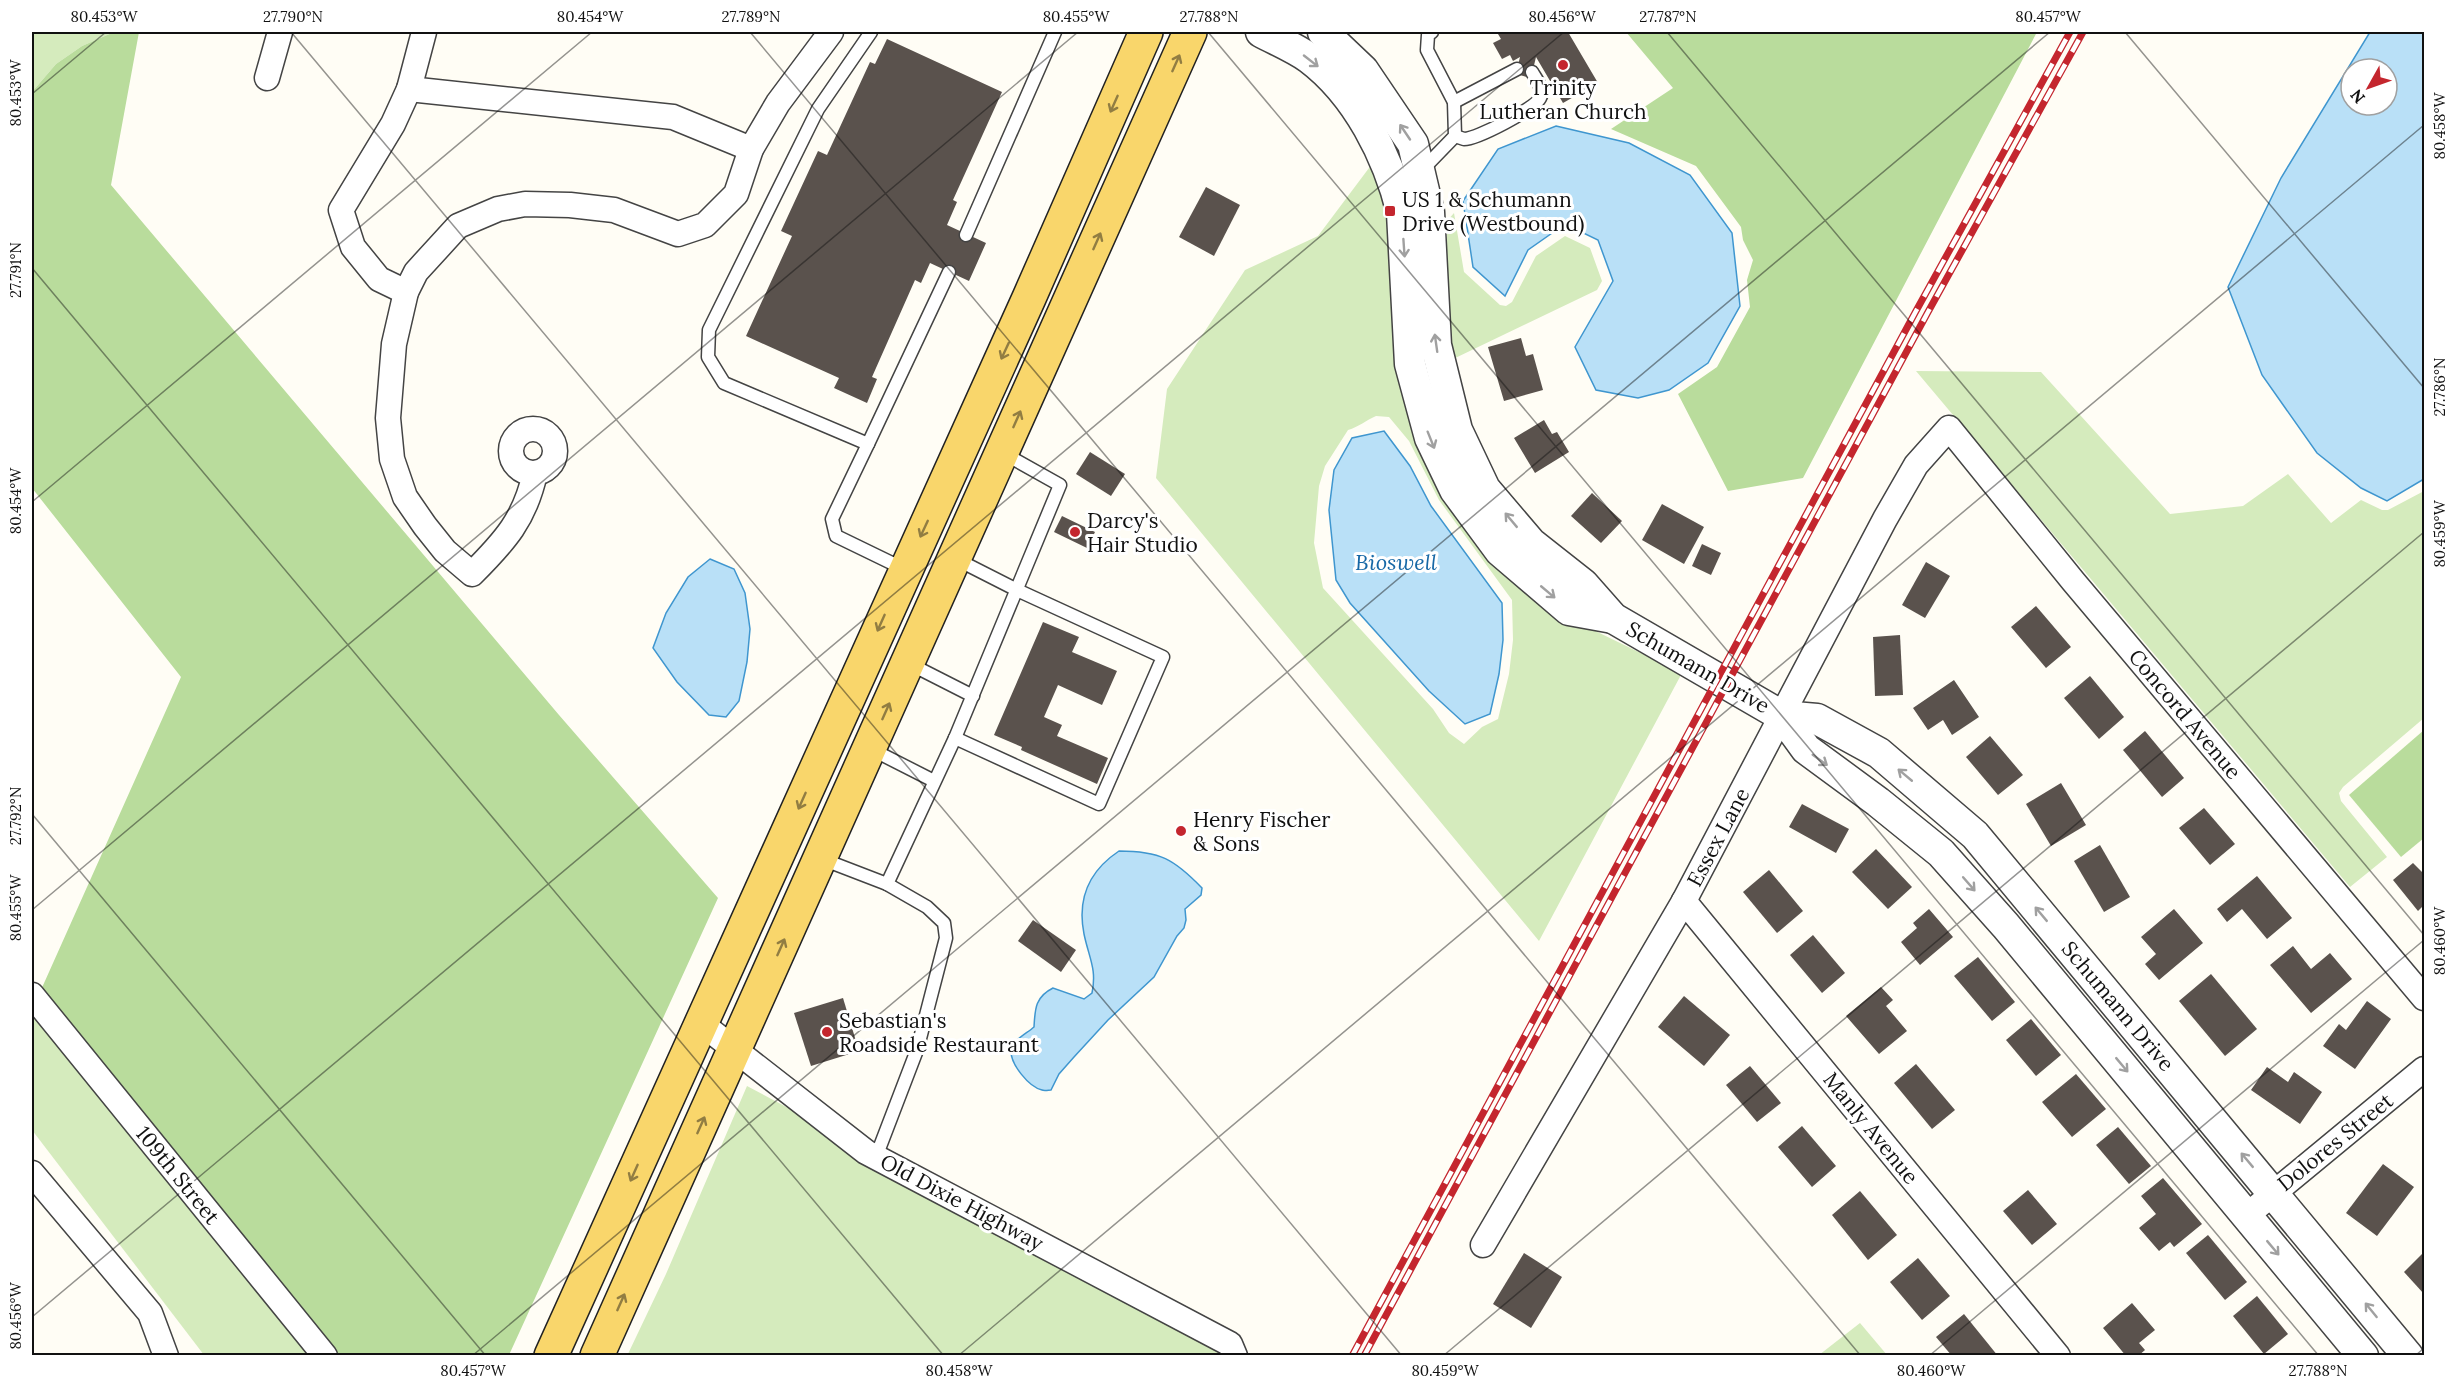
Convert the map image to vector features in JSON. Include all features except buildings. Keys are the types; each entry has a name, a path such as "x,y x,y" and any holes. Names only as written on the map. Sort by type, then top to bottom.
{"main road":[{"path":"551,1356 1029,298 1146,32"},
{"path":"597,1356 1190,32"}],"street":[{"path":"267,78 280,32"},
{"path":"406,292 379,279 353,247 341,210 393,124 409,88 424,32"},
{"path":"535,473 530,499 517,524 472,574 446,551 405,497 392,459 387,418 394,344 406,292 416,272 458,226 498,209 525,204 570,205 614,210 678,234 705,225 736,194 751,149 778,103 831,32"},
{"name":"Schumann Drive","path":"1261,32 1309,58 1347,94 1382,154 1397,192 1402,213 1410,364 1430,438 1455,490 1500,551 1569,610 1613,618"},
{"name":"Schumann Drive","path":"1323,32 1363,69 1413,144 1429,212 1436,345 1456,430 1485,489 1531,543 1583,584 1613,618 1782,716 1806,750 1878,801 1948,860 2096,1034 2363,1356"},
{"path":"409,88 673,117 751,149"},
{"name":"Essex Lane","path":"1483,1245 1684,901 1885,519 1916,465 1949,428"},
{"name":"Concord Avenue","path":"1949,428 2073,581 2424,998"},
{"name":"Schumann Drive","path":"1782,716 1817,719 1879,753 1975,835 2409,1356"},
{"path":"1948,860 1975,835"},
{"name":"Manly Avenue","path":"1684,901 2058,1356"},
{"name":"109th Street","path":"32,995 325,1356"},
{"path":"2096,1034 2122,1010"},
{"name":"Old Dixie Highway","path":"702,1024 866,1152 1230,1344 1234,1356"},
{"name":"Dolores Street","path":"2246,1215 2424,1069"},
{"path":"34,1182 150,1312 166,1356"}],"lane":[{"path":"868,444 724,383 708,357 709,330 807,130 818,109 871,32"},
{"path":"966,235 1055,32"},
{"path":"1397,192 1455,136 1454,102 1427,50 1428,35 1432,32"},
{"path":"1454,102 1517,69"},
{"path":"1455,136 1465,139 1480,134 1533,106 1541,98 1541,89 1532,72"},
{"path":"905,570 836,536 832,519 949,272"},
{"path":"887,884 955,738 1060,485 1002,453"},
{"path":"955,558 1017,590 1163,657 1099,804 955,738"},
{"path":"908,663 973,696"},
{"path":"870,749 934,781"},
{"path":"821,858 887,884 927,907 944,923 946,938 917,1050 876,1157"}],"green space":[{"path":"32,32 114,32 82,46 56,64 32,92"},
{"path":"114,32 139,32 111,185 559,715 718,898 509,1355 308,1355 32,1010 181,677 32,488 32,92 56,64 82,46"},
{"path":"1626,32 2037,32 1803,478 1728,491 1678,394 1717,367 1750,307 1747,280 1753,260 1743,240 1741,227 1696,166 1611,129 1673,88"},
{"path":"1372,164 1391,217 1396,303 1550,609 1682,673 1539,941 1156,478 1167,389 1245,270 1318,236","holes":["1376,416 1389,417 1409,441 1439,500 1512,600 1513,640 1509,674 1498,719 1482,727 1464,744 1449,733 1433,709 1323,588 1314,543 1319,486 1325,466 1348,430"]},
{"path":"1454,213 1464,272 1500,305 1506,306 1512,302 1536,256 1565,236 1590,248 1602,281 1597,290 1449,361 1447,221"},
{"path":"1916,371 2041,372 2170,514 2243,506 2288,474 2331,523 2361,500 2382,510 2388,510 2424,491 2424,718 2343,787 2339,793 2341,801 2387,857 2350,887"},
{"path":"2424,730 2424,838 2401,857 2349,795"},
{"path":"32,1010 308,1355 204,1355 32,1130"},
{"path":"747,1086 792,1110 859,1162 1221,1355 627,1356 666,1274"},
{"path":"1860,1323 1887,1355 1819,1355"}],"water":[{"path":"2370,32 2424,32 2424,479 2387,501 2361,488 2317,453 2262,375 2228,287 2281,178 2339,83 2339,117 2399,117 2399,57 2355,57"},
{"path":"1556,126 1629,143 1690,175 1732,233 1740,306 1708,363 1669,390 1638,398 1596,390 1575,347 1613,281 1598,240 1565,224 1528,250 1505,296 1473,267 1463,201 1498,149"},
{"name":"Bioswell","path":"1384,431 1410,466 1431,506 1502,603 1503,640 1499,674 1490,714 1465,724 1429,691 1350,603 1336,580 1329,510 1334,470 1352,438"},
{"path":"710,559 734,569 745,593 750,629 747,662 739,701 726,717 709,715 677,682 653,648 666,613 688,577"},
{"path":"1119,851 1145,853 1165,859 1183,870 1202,888 1201,895 1185,909 1184,928 1154,977 1108,1020 1074,1057 1059,1074 1051,1090 1043,1090 1037,1088 1021,1074 1012,1056 1012,1046 1034,1027 1037,1004 1043,995 1053,988 1084,999 1092,993 1093,970 1082,921 1084,898 1100,867"}],"railway":[{"path":"1352,1356 1916,311 2070,32"},
{"path":"1364,1356 1928,312 2083,32"}],"place":[{"name":"Trinity Lutheran Church","path":"1563,65"},
{"name":"US 1 & Schumann Drive (Westbound)","path":"1390,211"},
{"name":"Darcy's Hair Studio","path":"1075,532"},
{"name":"Henry Fischer & Sons","path":"1181,831"},
{"name":"Sebastian's Roadside Restaurant","path":"827,1032"}]}
